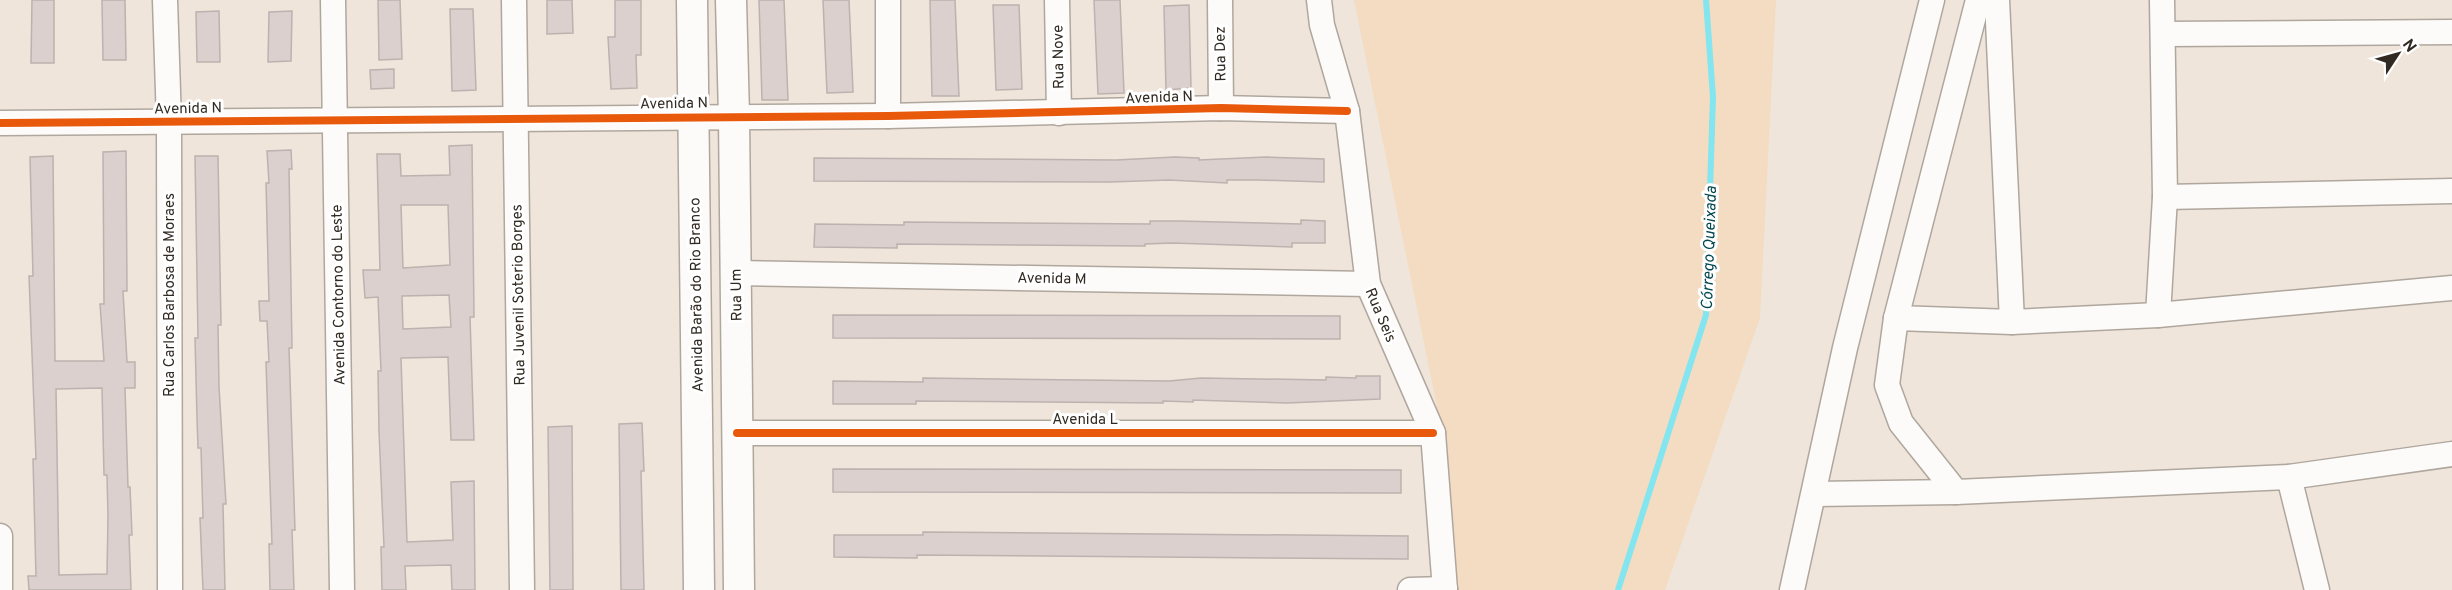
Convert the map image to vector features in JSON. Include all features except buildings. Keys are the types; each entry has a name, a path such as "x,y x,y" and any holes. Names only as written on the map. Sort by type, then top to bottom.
{"street":[{"name":"Rua Carlos Barbosa de Moraes","path":"165,0 169,122 170,590"},
{"name":"Avenida Contorno do Leste","path":"333,0 342,590"},
{"name":"Rua Juvenil Soterio Borges","path":"514,0 522,590"},
{"name":"Avenida Barão do Rio Branco","path":"692,0 699,590"},
{"name":"Rua Um","path":"731,0 739,590"},
{"path":"888,0 888,116"},
{"name":"Rua Nove","path":"1057,0 1059,113"},
{"name":"Rua Dez","path":"1220,0 1221,108"},
{"name":"Rua Seis","path":"1319,0 1322,25 1347,111 1368,284 1433,433 1445,590"},
{"path":"1791,590 1845,348 1932,0"},
{"path":"1956,492 1901,423 1887,385 1896,318 1978,0"},
{"path":"1997,0 2012,322"},
{"path":"2158,315 2164,197 2162,0"},
{"path":"2163,34 2452,32"},
{"name":"Avenida N","path":"0,123 888,116 1221,108 1347,111"},
{"path":"2164,197 2452,191"},
{"name":"Avenida M","path":"736,273 1368,284"},
{"path":"1896,318 2012,322 2158,315 2452,288"},
{"name":"Avenida L","path":"738,433 1433,433"},
{"path":"1814,494 1956,492 2289,477 2452,454"},
{"path":"2289,477 2317,590"},
{"path":"0,536 0,590"},
{"path":"1410,590 1445,590"}],"shaded area":[{"path":"1354,0 1776,0 1760,318 1665,590 1445,590 1437,407"}],"waterway":[{"name":"Córrego Queixada","path":"1618,590 1706,315 1713,97 1706,0"}],"cycle path":[{"path":"0,123 888,116 1221,108 1347,111"},
{"path":"737,433 1433,433"}]}
